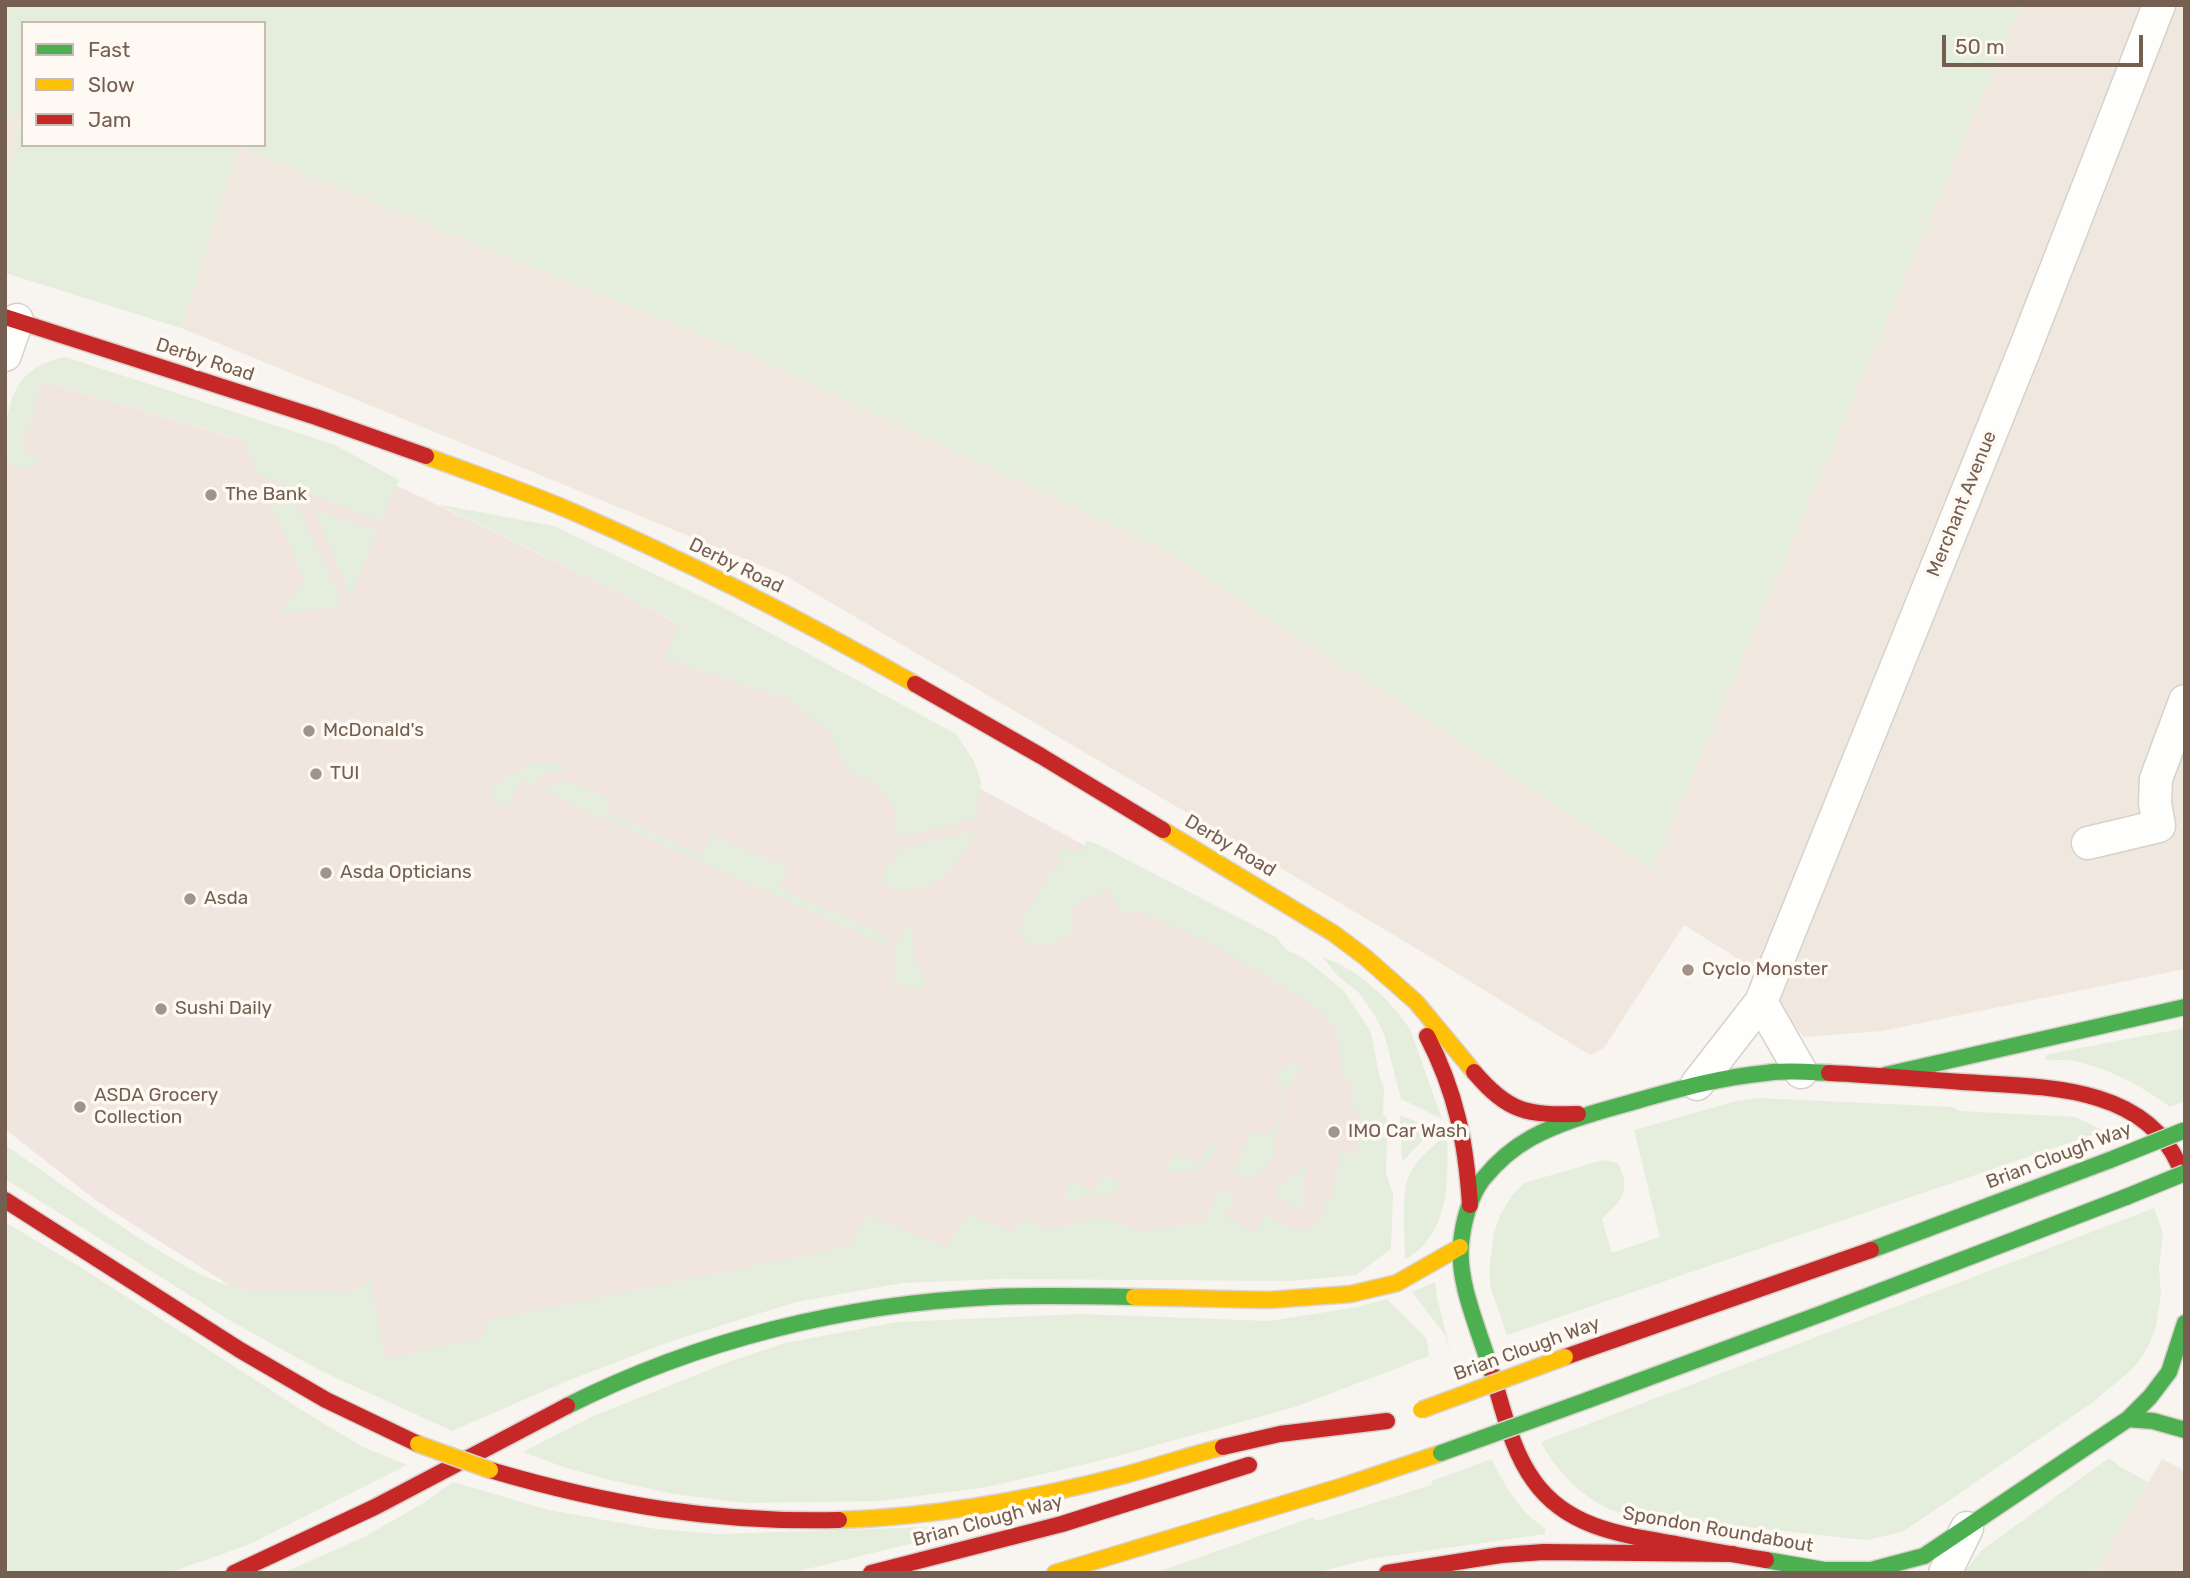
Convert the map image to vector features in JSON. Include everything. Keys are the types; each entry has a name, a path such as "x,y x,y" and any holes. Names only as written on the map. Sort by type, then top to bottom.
{"main road":[{"name":"Derby Road","path":"11,318 316,417 431,458 569,511 715,578 839,641 1041,756 1333,933 1371,960 1416,1001 1488,1087 1509,1104 1530,1113 1587,1115"},
{"name":"Derby Road","path":"1389,976 1420,1024 1441,1062 1452,1090 1467,1153 1470,1205"},
{"path":"1885,1075 2185,1007"},
{"name":"Spondon Roundabout","path":"2185,1184 2175,1154 2145,1120 2111,1103 2061,1091 1885,1075 1756,1073 1697,1084 1587,1115 1531,1138 1478,1185 1470,1205 1460,1247 1465,1282 1515,1448 1531,1479 1562,1510 1622,1535 1826,1572 1871,1570 1924,1556 2128,1419 2150,1397 2169,1372 2185,1325"},
{"name":"Brian Clough Way","path":"1308,1446 1404,1416 1867,1251 2185,1130"},
{"path":"1055,1573 1328,1490 1588,1401 2185,1173"},
{"path":"5,1200 240,1350 326,1400 418,1444 490,1469 589,1497 662,1510 814,1520 885,1517 997,1504 1140,1471 1244,1442 1404,1416"},
{"path":"234,1573 375,1507 582,1398 677,1358 780,1326 871,1309 990,1297 1268,1300 1351,1294 1397,1283 1460,1247"},
{"path":"2128,1419 2152,1421 2185,1430"},
{"name":"Brian Clough Way","path":"871,1573 1158,1496 1269,1459"},
{"path":"1387,1573 1501,1555 1544,1552 1733,1554"}],"street":[{"name":"Merchant Avenue","path":"1697,1084 1761,1002 2019,364 2159,5"},
{"path":"5,355 11,318"},
{"path":"2088,843 2159,826 2155,779 2185,701"},
{"path":"1761,1002 1801,1072"},
{"path":"1945,1573 1967,1528"}],"shaded area":[{"path":"2021,5 2185,5 2185,969 1882,1031 1804,1037 1732,955 1684,925 1604,1048 1590,1055 1404,941 784,575 181,328 239,147 748,354 1162,548 1652,869"},
{"path":"5,112 21,117 21,121 5,184"},
{"path":"43,381 400,487 623,594 1306,966 1368,1071 1353,1240 982,1249 382,1364 254,1301 98,1202 5,1129 5,458"},
{"path":"2162,1459 2185,1471 2185,1573 2094,1573"}],"green space":[{"path":"5,5 2021,5 1652,869 1162,548 748,354 239,147 266,147 266,21 21,21 21,118 5,112"},
{"path":"21,122 21,147 239,147 181,328 5,273 5,184"},
{"path":"66,357 335,445 399,480 381,521 258,474 243,440 43,381 21,450 38,455 37,462 31,470 13,466 5,459 9,408 14,393 32,370 47,362"},
{"path":"265,491 295,502 337,590 341,606 276,615 282,612 304,579"},
{"path":"437,504 554,526 717,604 956,734 974,761 981,781 975,819 897,838 895,812 885,794 869,781 846,770 830,731 788,700 664,658 679,624"},
{"path":"313,508 377,531 351,596"},
{"path":"547,762 568,768 542,776 536,786 520,780 507,808 491,803 494,785 530,764"},
{"path":"566,780 609,799 604,811 702,855 712,835 788,868 779,888 887,936 883,944 546,792 548,786"},
{"path":"977,830 950,870 939,880 914,890 898,889 880,883 888,864 895,864 895,851"},
{"path":"1086,841 1095,843 1276,937 1287,950 1305,959 1344,991 1371,1032 1384,1087 1383,1114 1388,1120 1390,1135 1387,1141 1386,1173 1393,1194 1391,1249 1356,1275 1292,1281 999,1279 903,1283 796,1302 672,1341 567,1381 452,1431 321,1371 229,1320 5,1179 5,1145 145,1242 197,1272 230,1286 275,1292 351,1293 370,1279 385,1359 483,1337 483,1321 850,1246 866,1214 945,1247 969,1215 1014,1233 1021,1218 1049,1229 1104,1217 1141,1232 1206,1220 1219,1190 1224,1192 1225,1189 1234,1198 1225,1216 1252,1232 1257,1231 1267,1216 1287,1226 1309,1228 1318,1221 1325,1200 1332,1200 1340,1153 1356,1154 1362,1113 1351,1108 1352,1080 1344,1078 1335,1027 1315,1006 1215,946 1137,910 1120,913 1110,889 1070,908 1074,932 1044,945 1023,939 1017,931 1051,870 1056,871 1063,859 1058,855 1062,848 1081,854"},
{"path":"907,924 911,927 912,946 925,984 915,990 891,980 899,961 892,956"},
{"path":"1322,957 1336,962 1372,986 1410,1029 1442,1119 1401,1099 1385,1037 1375,1016 1359,993 1338,976"},
{"path":"2185,1028 2185,1101 2170,1107 2136,1085 2099,1068 2070,1060 2045,1060 2049,1054"},
{"path":"1299,1062 1301,1068 1284,1093 1270,1162 1263,1172 1254,1177 1235,1176 1233,1172 1251,1132 1269,1136 1270,1132 1275,1132 1283,1086 1275,1077 1277,1073 1285,1066"},
{"path":"1759,1098 1952,1107 1960,1111 2076,1117 2104,1131 1507,1335 1490,1286 1490,1261 1500,1215 1524,1183 1603,1160 1618,1163 1624,1181 1623,1194 1602,1219 1612,1253 1660,1237 1634,1130 1736,1101"},
{"path":"1400,1115 1434,1129 1402,1162"},
{"path":"1447,1133 1446,1190 1440,1218 1424,1245 1405,1260 1404,1207 1408,1178 1420,1159"},
{"path":"1208,1145 1217,1148 1208,1162 1196,1170 1183,1173 1167,1170 1173,1154 1200,1164"},
{"path":"1307,1160 1301,1196 1309,1197 1304,1207 1292,1207 1277,1198 1276,1188 1299,1171"},
{"path":"1103,1175 1120,1182 1116,1193 1063,1201 1070,1181 1094,1192"},
{"path":"2154,1208 2163,1233 2159,1268 2161,1294 2156,1327 2140,1360 2092,1403 1904,1531 1869,1540 1617,1512 1599,1504 1570,1481 1541,1442"},
{"path":"5,1222 85,1270 308,1414 363,1447 407,1465 248,1545 168,1573 5,1573"},
{"path":"1435,1282 1451,1353 1445,1335 1412,1292"},
{"path":"1387,1299 1427,1339 1429,1356 1295,1407 1099,1461 987,1487 881,1501 745,1503 673,1494 606,1479 523,1452 591,1417 731,1361 785,1343 897,1322 1081,1314 1270,1321 1357,1307"},
{"path":"2109,1458 2148,1482 2094,1573 1963,1573 1982,1550"},
{"path":"1491,1459 1514,1497 1527,1514 1545,1528 1545,1534 1369,1559 1315,1573 1155,1573 1313,1517 1317,1521 1431,1485 1432,1481"},
{"path":"453,1482 549,1510 656,1529 719,1534 927,1527 930,1539 791,1573 283,1573 364,1537 425,1502"}],"traffic: fast":[{"path":"1885,1075 2185,1007"},
{"path":"1493,1377 1466,1294 1461,1244 1465,1218 1474,1193 1483,1179 1511,1151 1556,1126 1668,1092 1750,1075 1782,1072 1829,1073"},
{"path":"2110,1160 2185,1130"},
{"path":"1871,1250 2110,1160"},
{"path":"2126,1197 2185,1173"},
{"path":"1588,1400 2126,1197"},
{"path":"567,1406 668,1362 720,1344 827,1317 936,1301 991,1297 1134,1297"},
{"path":"1766,1560 1824,1570 1871,1570 1924,1556 2128,1419 2150,1397 2169,1372 2185,1323"},
{"path":"1441,1453 1588,1400"},
{"path":"2128,1419 2153,1421 2185,1430"}],"traffic: slow":[{"path":"426,456 615,530 788,615 915,684"},
{"path":"1163,830 1333,933 1365,957 1416,1002 1474,1072"},
{"path":"1134,1297 1268,1300 1351,1294 1397,1283 1460,1247"},
{"path":"1421,1410 1565,1357"},
{"path":"418,1444 490,1470"},
{"path":"839,1520 948,1511 1019,1499 1125,1475 1223,1447"},
{"path":"1055,1573 1340,1487 1441,1453"}],"traffic: jam":[{"path":"5,317 316,417 426,456"},
{"path":"915,684 1163,830"},
{"path":"1427,1036 1445,1077 1458,1118 1466,1160 1470,1205"},
{"path":"1474,1072 1498,1096 1520,1109 1545,1114 1578,1114"},
{"path":"1829,1073 2022,1086 2085,1095 2114,1104 2140,1118 2162,1138 2179,1165"},
{"path":"5,1200 240,1350 326,1400 418,1444"},
{"path":"1565,1357 1871,1250"},
{"path":"1493,1377 1509,1431 1526,1469 1547,1497 1563,1509 1579,1519 1616,1533 1766,1560"},
{"path":"234,1573 375,1507 567,1406"},
{"path":"1223,1447 1280,1434 1387,1421"},
{"path":"871,1573 1062,1524 1249,1465"},
{"path":"490,1470 577,1493 663,1509 749,1518 839,1520"},
{"path":"1387,1573 1501,1555 1544,1552 1733,1554"}],"place":[{"name":"The Bank","path":"211,495"},
{"name":"McDonald's","path":"309,731"},
{"name":"TUI","path":"316,774"},
{"name":"Asda Opticians","path":"326,873"},
{"name":"Asda","path":"190,899"},
{"name":"Cyclo Monster","path":"1688,970"},
{"name":"Sushi Daily","path":"161,1009"},
{"name":"ASDA Grocery Collection","path":"80,1107"},
{"name":"IMO Car Wash","path":"1334,1132"}]}
